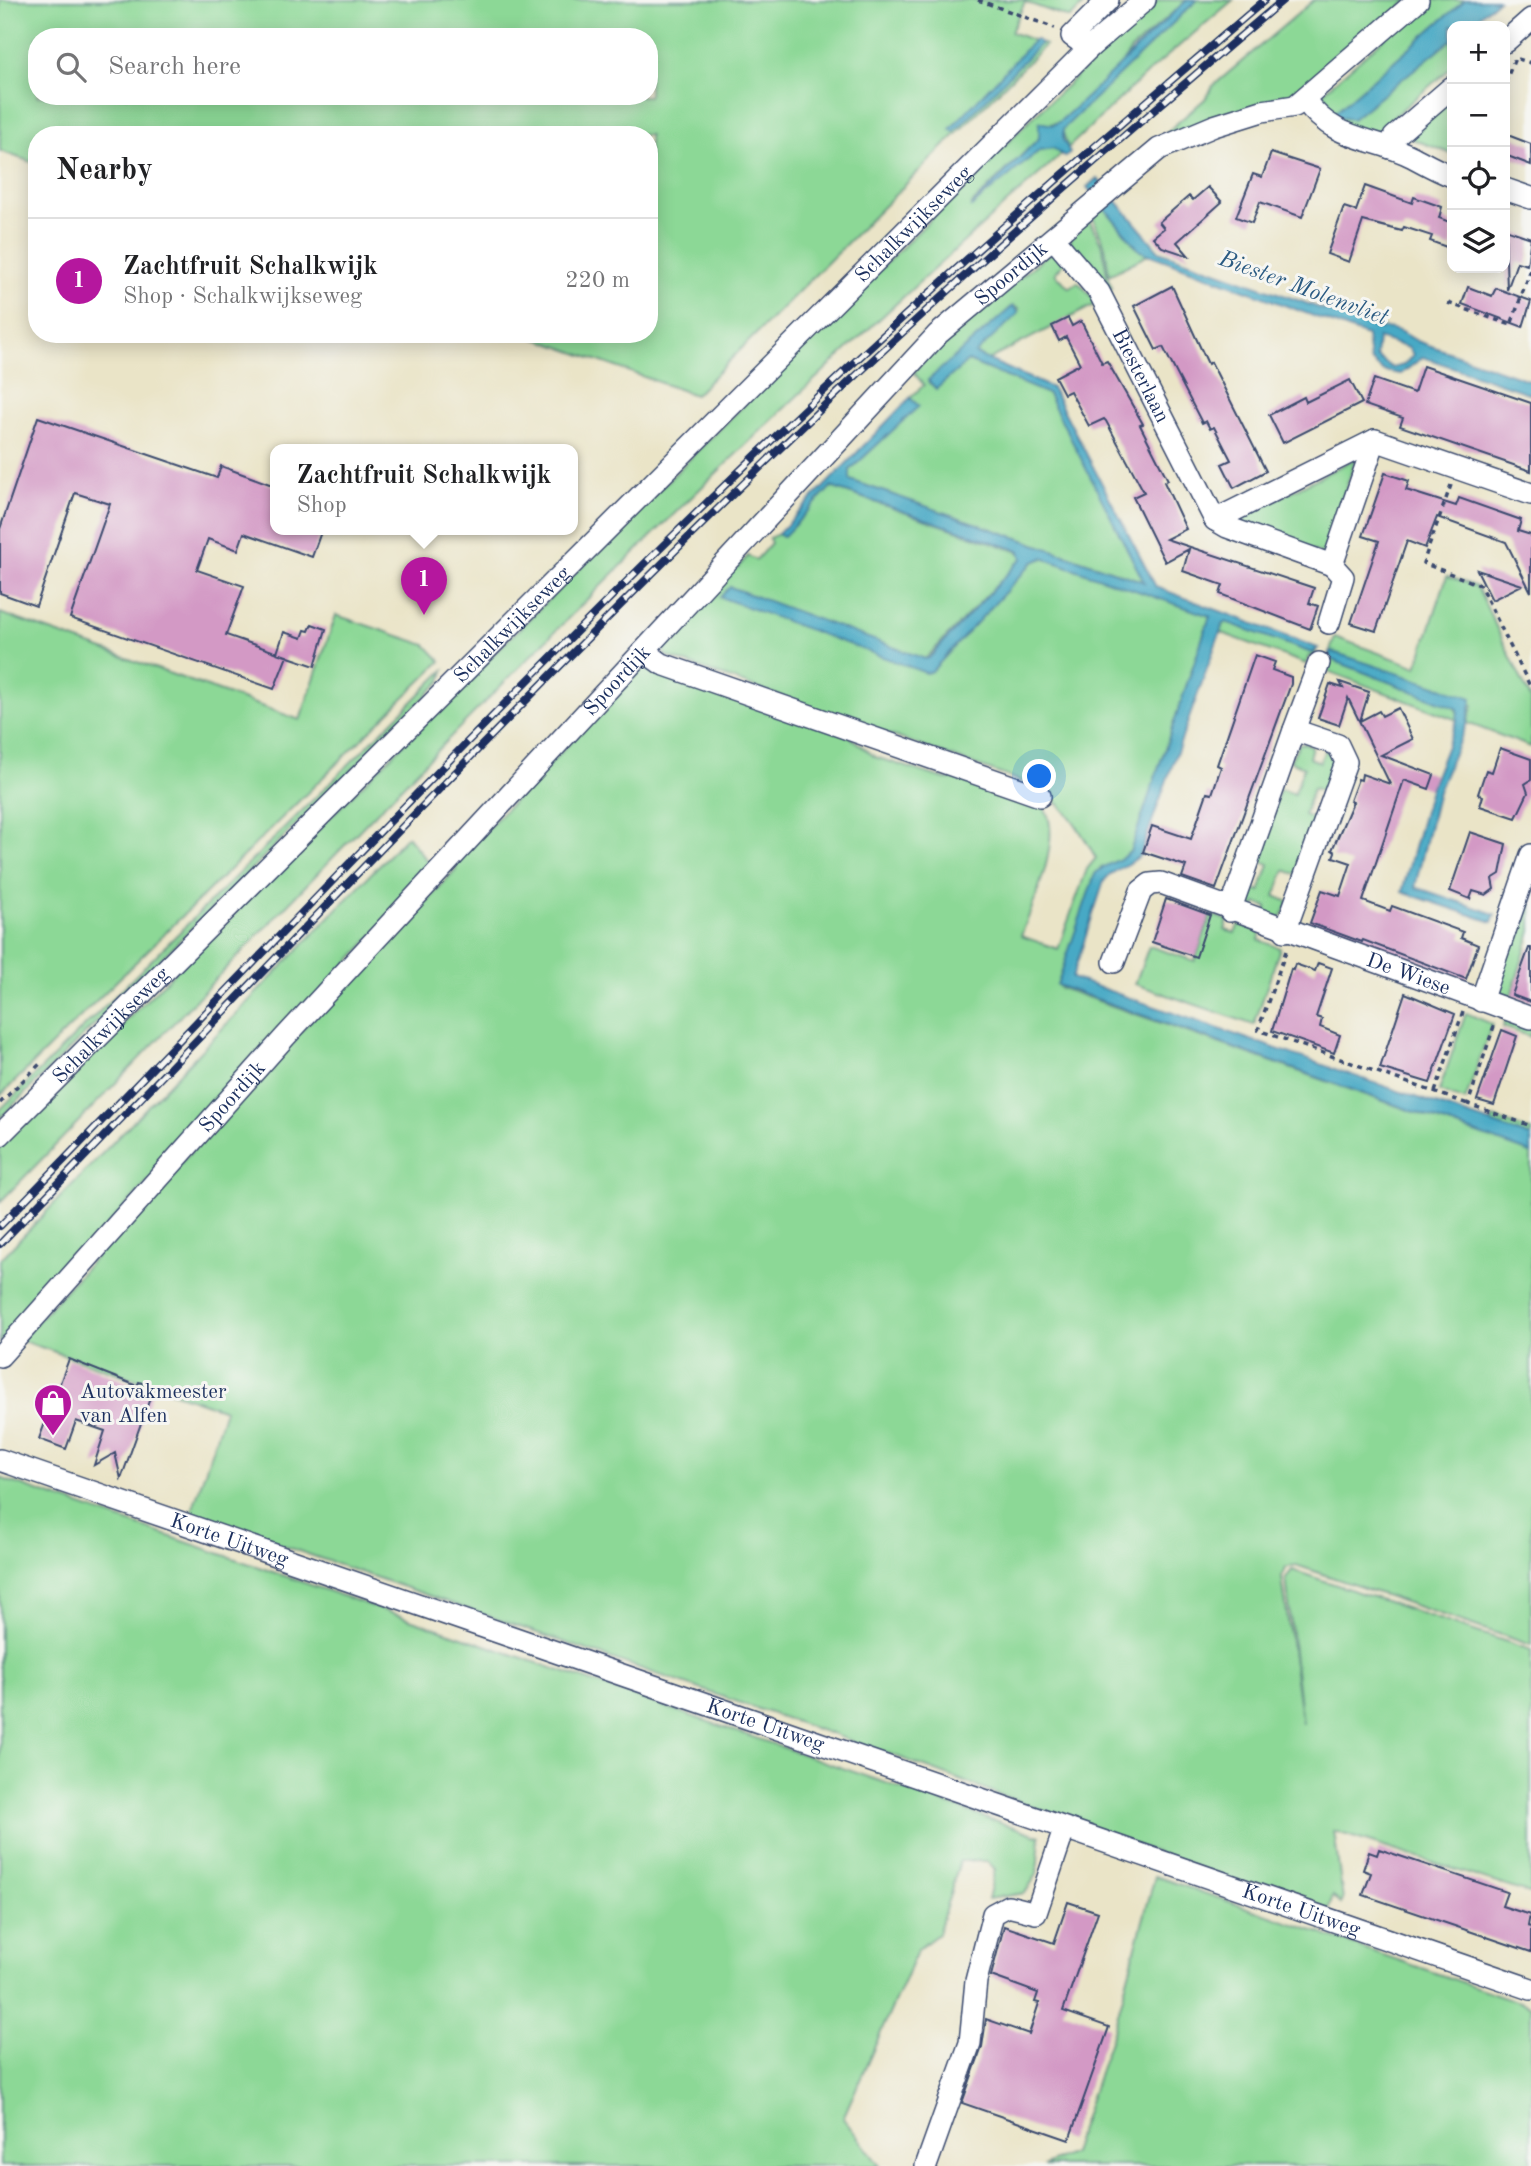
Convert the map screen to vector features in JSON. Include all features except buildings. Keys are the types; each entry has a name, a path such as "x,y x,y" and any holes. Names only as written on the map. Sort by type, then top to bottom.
{"street":[{"name":"Schalkwijkseweg","path":"0,1135 1081,42 1108,0"},
{"name":"Schalkwijkseweg","path":"1081,42 1145,0"},
{"path":"1418,0 1305,100 1327,125 1390,148 1447,174"},
{"path":"1510,39 1528,27"},
{"path":"1390,148 1394,137 1447,91"},
{"name":"Spoordijk","path":"0,1356 285,1037 938,334 1173,141 1262,111 1295,106 1305,100"},
{"path":"1510,191 1531,198"},
{"name":"Biesterlaan","path":"1054,239 1099,292 1215,520"},
{"path":"1332,565 1375,440"},
{"path":"1215,520 1375,440 1531,494"},
{"path":"1215,520 1332,565 1343,577 1329,623"},
{"path":"644,651 662,664 1040,796"},
{"path":"1230,911 1319,663"},
{"path":"1289,932 1346,762 1338,746 1294,730"},
{"path":"1484,1002 1531,855"},
{"name":"De Wiese","path":"1114,962 1136,900 1150,884 1161,883 1219,903 1230,911 1531,1018"},
{"name":"Korte Uitweg","path":"0,1460 498,1630 1064,1830 1531,1989"},
{"path":"926,2166 970,2043 976,1981 993,1914 1008,1906 1036,1913 1064,1830"}],"path":[{"path":"978,0 1038,21"},
{"path":"1510,70 1515,58 1531,63"},
{"path":"1448,303 1511,325 1531,270"},
{"path":"1458,467 1423,563 1480,584 1531,688"},
{"path":"1289,932 1258,1030 1531,1126"},
{"path":"1435,1093 1484,1002"},
{"path":"1468,1104 1484,1002"}],"green space":[{"path":"0,0 1088,0 1070,18 1025,2 1011,32 1045,45 695,395 548,343 658,343 658,126 28,126 28,161 0,151"},
{"path":"1158,0 1187,0 1131,50 1114,74 1059,122 1039,126 1039,138 971,205 1040,150 1054,148 1062,154 800,393 630,557 333,857 0,1202 0,1146 1034,116"},
{"path":"1197,0 1233,0 1146,74 1068,148 1062,129"},
{"path":"1314,0 1409,0 1300,95 1132,162 1205,99 1213,86"},
{"path":"1427,0 1465,0 1335,112 1352,119 1447,43 1447,71 1380,128 1376,137 1331,119 1320,105 1320,95"},
{"path":"1447,103 1447,152 1412,139 1411,135"},
{"path":"1103,206 1140,251 1150,254 1109,275 1105,246 1093,218"},
{"path":"1088,218 1103,247 1107,276 1112,288 1106,291 1070,244 1070,236"},
{"path":"1054,253 1065,262 1055,273 1069,288 1078,282 1098,303 988,360 975,354 1019,309 1013,306 928,381 936,389 968,361 1048,394 1145,582 850,480 849,471 918,406 910,398 924,385 914,373 924,358 1048,254"},
{"path":"1356,458 1324,555 1235,521"},
{"path":"831,487 1022,553 1023,558 925,659 730,587 926,673 932,671 1033,562 1043,558 1210,616 1130,852 1117,862 1100,868 1057,985 1531,1153 1531,1645 1296,1565 1285,1568 1282,1577 1302,1724 1286,1578 1292,1570 1531,1650 1531,1894 1334,1831 1343,1900 1341,1904 1333,1896 1328,1912 1322,1914 901,1758 191,1514 225,1410 20,1340 417,903 425,903 456,869 456,861 641,669 664,672 849,736 875,757 945,779 977,780 1040,803 1048,815 1049,849 1039,888 1021,936 1058,949 1087,869 1096,858 1076,825 1053,799 1032,785 666,656 659,643 730,567 738,567 748,556 756,560 771,543 769,538 778,534 783,537"},
{"path":"1447,576 1477,587 1531,699 1531,747 1467,723 1473,705 1330,651 1335,637 1417,667"},
{"path":"0,613 300,720 336,615 426,645 441,661 0,1096"},
{"path":"1226,622 1312,653 1316,652 1314,657 1309,656 1306,664 1219,632"},
{"path":"1329,656 1330,659 1454,707 1459,714 1457,720 1325,670"},
{"path":"444,670 441,681 0,1118 0,1110"},
{"path":"1299,744 1312,746 1309,758 1320,762 1325,750 1332,753 1337,764 1327,792 1313,788 1304,815 1317,820 1297,875 1285,870 1275,896 1289,902 1281,918 1264,918 1267,907 1256,903 1252,914 1242,901 1246,887 1260,891 1269,864 1255,859 1280,789 1294,794 1304,767 1290,761"},
{"path":"407,836 434,869 0,1343 0,1260"},
{"path":"1526,904 1531,905 1531,931 1509,1003 1499,999 1495,986"},
{"path":"1211,915 1228,920 1225,930 1235,933 1239,924 1261,932 1259,940 1280,948 1254,1025 1135,984 1149,946 1195,961"},
{"path":"1466,1013 1492,1024 1465,1101 1439,1091"},
{"path":"1506,1019 1531,1026 1531,1037 1503,1027"},
{"path":"1493,1118 1531,1131 1531,1137 1491,1123"},
{"path":"0,1478 1040,1836 1037,1874 1025,1893 988,1899 995,1869 987,1861 960,1861 938,1934 918,1949 843,2118 880,2166 0,2166"},
{"path":"1155,1876 1531,2006 1531,2166 1044,2166 1072,2153 1115,2025"}],"water":[{"path":"1187,0 1197,0 1063,129 1063,140 1070,152 1065,157 1053,148 1040,150 970,208 1039,138 1039,122 1053,125 1059,122"},
{"path":"1465,0 1498,0 1474,21 1447,21 1447,43 1352,119 1335,117 1335,112"},
{"path":"1035,39 1041,43 954,132 950,129"},
{"path":"1097,178 1159,251 1379,329 1399,331 1417,341 1531,381 1531,394 1423,357 1401,374 1383,371 1370,360 1367,336 1140,251 1087,187","holes":["1378,338 1409,348 1413,355 1404,365 1392,368 1376,356"]},
{"path":"1013,306 1019,313 975,354 1052,388 1156,587 1318,648 1312,653 1226,622 1223,624 1140,855 1104,881 1072,978 1531,1137 1531,1153 1057,985 1095,874 1130,852 1210,616 1043,558 1033,562 932,671 926,673 720,597 730,587 925,659 929,658 1022,558 1020,551 831,487 783,537 778,534 910,398 919,406 850,470 850,480 1144,582 1048,394 968,361 936,389 928,380"},
{"path":"1330,651 1472,698 1467,723 1438,791 1415,887 1495,914 1492,922 1402,892 1430,789 1457,720 1458,709 1330,659"}],"railway":[{"path":"0,1226 492,716 693,516 852,364 969,258 1265,0"},
{"path":"0,1244 511,715 719,507 937,301 1283,0"}],"place":[{"name":"Zachtfruit Schalkwijk","path":"424,615"},
{"name":"Autovakmeester van Alfen","path":"53,1437"}],"water label":[{"name":"Biester Molenvliet","path":"1304,287"}]}
